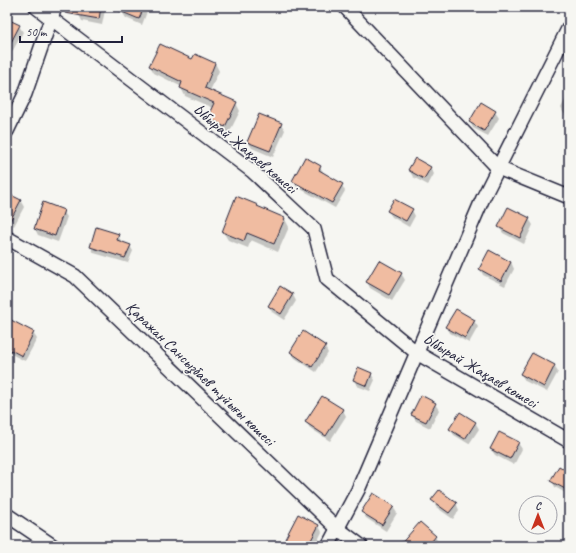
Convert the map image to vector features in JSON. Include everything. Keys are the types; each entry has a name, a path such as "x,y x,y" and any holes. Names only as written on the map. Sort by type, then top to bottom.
{"street":[{"name":"Ыбырай Жақаев көшесі","path":"36,7 54,13 252,171 314,229 327,279 417,353 569,441"},
{"path":"345,7 498,168 569,197"},
{"path":"7,132 25,94 54,13"},
{"path":"328,546 358,490 483,198 569,27"},
{"name":"Қаражан Сансызбаев тұйығы көшесі","path":"7,238 75,276 337,528 361,546"},
{"path":"7,516 53,546"}],"building":[{"path":"65,7 101,7 99,19 65,13"},
{"path":"110,7 144,7 139,19"},
{"path":"7,19 20,25 7,50"},
{"path":"160,44 192,59 195,54 215,63 205,88 237,102 225,127 207,118 214,103 180,88 182,82 149,66"},
{"path":"481,102 496,111 484,131 469,122"},
{"path":"259,114 282,123 270,151 247,142"},
{"path":"305,157 321,166 319,170 343,184 332,203 292,181"},
{"path":"415,158 431,167 424,179 408,170"},
{"path":"7,193 21,200 7,227"},
{"path":"236,196 285,218 274,244 247,233 244,241 222,232"},
{"path":"394,199 413,209 406,221 387,211"},
{"path":"43,202 64,210 55,236 34,229"},
{"path":"508,207 530,218 520,238 498,227"},
{"path":"96,227 119,234 117,240 131,245 125,258 90,247"},
{"path":"489,250 511,262 501,281 479,269"},
{"path":"379,260 402,273 389,295 366,282"},
{"path":"280,286 293,294 281,314 268,306"},
{"path":"456,309 475,320 465,338 445,327"},
{"path":"11,320 34,332 22,356 7,348 7,329"},
{"path":"303,331 326,346 312,367 290,352"},
{"path":"532,353 555,365 544,387 520,374"},
{"path":"358,367 372,373 367,386 353,380"},
{"path":"421,395 436,403 426,422 411,415"},
{"path":"322,396 343,409 326,436 305,422"},
{"path":"460,412 476,422 465,439 449,429"},
{"path":"499,432 519,442 510,459 490,449"},
{"path":"559,466 569,472 569,491 550,481"},
{"path":"439,490 457,503 449,513 431,500"},
{"path":"373,493 394,506 382,525 361,512"},
{"path":"298,514 319,525 308,546 297,546 285,539"},
{"path":"420,522 436,536 428,546 399,546"}]}
